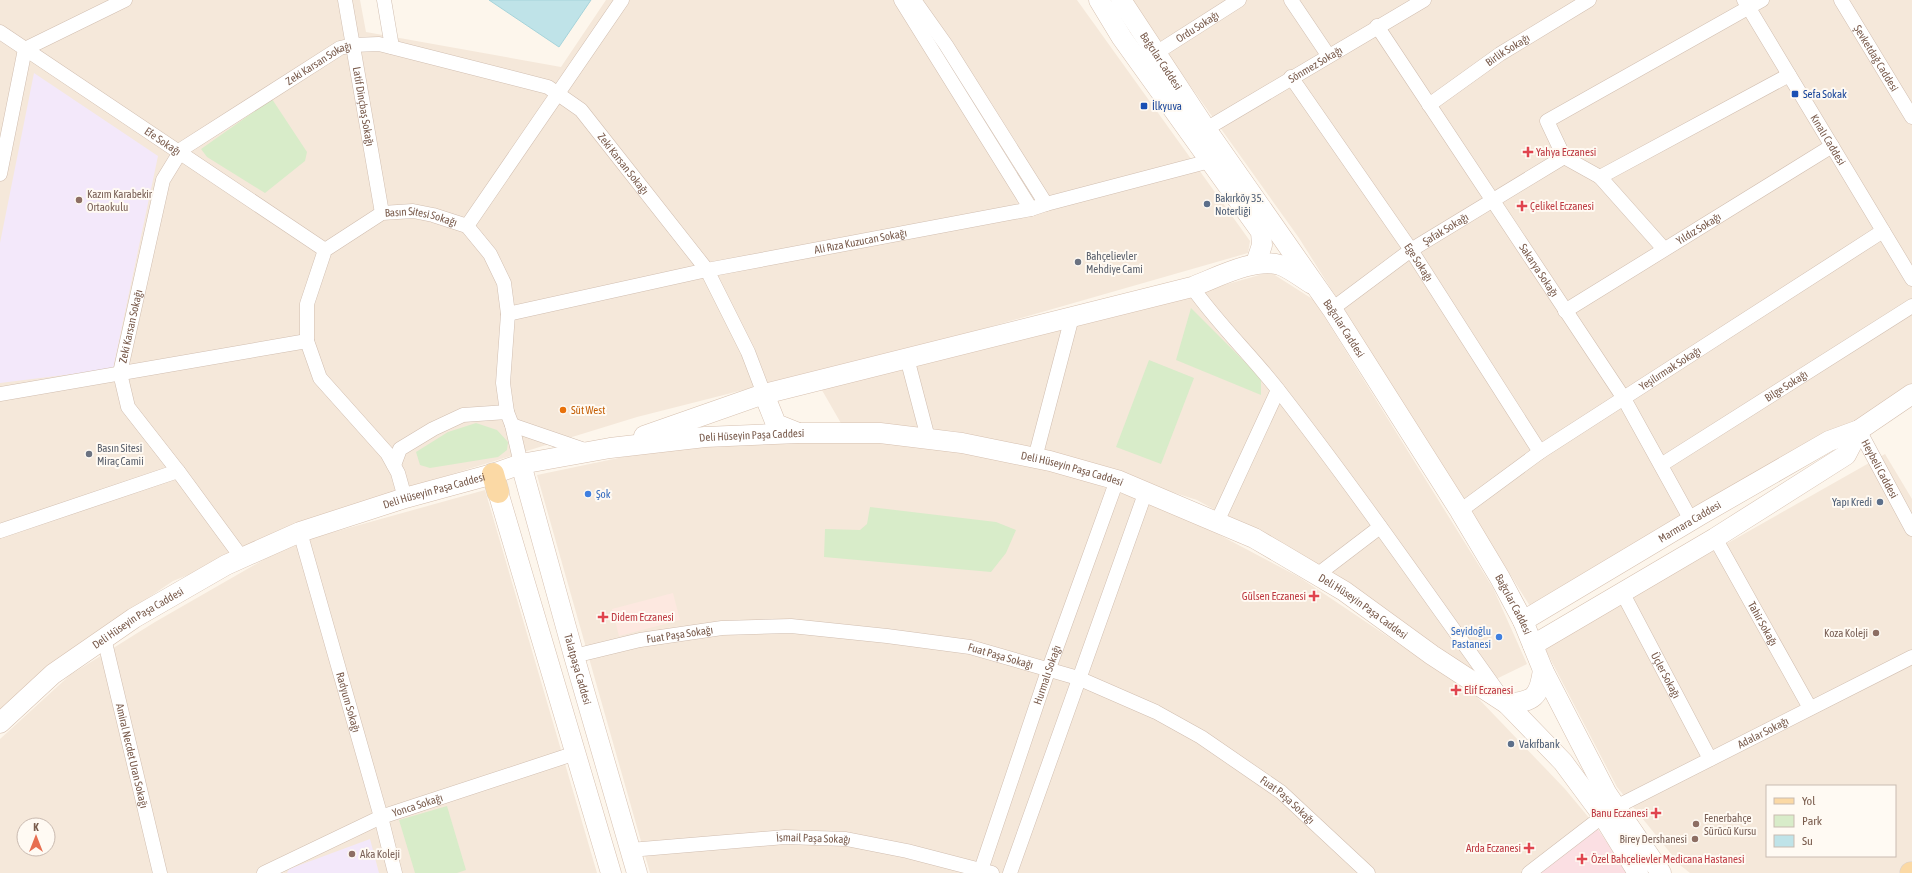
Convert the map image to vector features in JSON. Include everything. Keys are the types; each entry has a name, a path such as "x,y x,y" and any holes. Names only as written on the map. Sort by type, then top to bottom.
{"main road":[{"path":"1098,0 1122,38 1261,232 1262,246 1256,263"},
{"name":"Bağcılar Caddesi","path":"1121,0 1206,128 1332,309 1460,511 1500,578 1523,621 1543,670 1638,873"},
{"path":"600,450 764,394 1192,287 1256,263 1281,265 1318,289"},
{"path":"764,394 776,424 799,433"},
{"path":"1533,645 1715,538 1846,455 1859,430 1912,394"},
{"name":"Marmara Caddesi","path":"1523,621 1691,520 1829,441 1859,430"},
{"name":"Deli Hüseyin Paşa Caddesi","path":"0,721 53,674 134,618 226,565 300,532 405,498 495,483 521,464 600,450 705,437 799,433 880,433 928,438 1035,458 1117,480 1146,491 1254,538 1344,590 1432,654 1507,704"},
{"name":"Talatpaşa Caddesi","path":"521,464 574,656 637,873"},
{"path":"495,483 611,873"},
{"path":"1507,704 1531,699 1538,692 1543,670"},
{"name":"Bağcılar Caddesi","path":"1507,704 1609,812 1660,873"}],"street":[{"path":"0,174 25,49 124,0"},
{"name":"Latif Dinçbaş Sokağı","path":"345,0 382,213"},
{"path":"384,0 392,47"},
{"path":"467,226 622,0"},
{"name":"Ordu Sokağı","path":"1156,53 1239,0"},
{"path":"1291,0 1328,55"},
{"name":"Sönmez Sokağı","path":"1206,128 1377,26 1424,0"},
{"name":"Birlik Sokağı","path":"1429,105 1500,54 1590,0"},
{"path":"1664,249 1600,177 1564,157 1547,121 1746,4 1762,0"},
{"name":"Şevketdağ Caddesi","path":"1841,0 1912,117"},
{"path":"906,1 946,45 1046,204"},
{"path":"906,1 1031,209"},
{"name":"Kınalı Caddesi","path":"1746,4 1912,279"},
{"name":"Sakarya Sokağı","path":"1377,26 1623,397 1691,520"},
{"name":"Efe Sokağı","path":"0,32 326,250"},
{"name":"Zeki Karsan Sokağı","path":"242,558 178,471 128,407 120,373 163,180 182,149 340,48 353,45 379,44 548,87 581,110 707,270 748,352 764,394"},
{"path":"1600,177 1789,75"},
{"name":"Ege Sokağı","path":"1291,78 1411,250 1540,452"},
{"name":"Yıldız Sokağı","path":"1565,311 1832,146"},
{"name":"Şafak Sokağı","path":"1332,309 1411,250 1564,157"},
{"name":"Ali Rıza Kuzucan Sokağı","path":"508,314 707,270 1031,209 1210,161"},
{"name":"Basın Sitesi Sokağı","path":"326,250 382,213 413,211 433,214 467,226 490,254 504,283 508,314 503,382 507,412 512,425 521,464"},
{"name":"Yeşilırmak Sokağı","path":"1460,511 1540,452 1623,397 1883,231"},
{"path":"326,250 307,304 307,341 320,378 387,453 398,473 405,498"},
{"name":"Bağcılar Caddesi","path":"1192,287 1206,307 1278,390 1380,527 1507,704"},
{"name":"Bilge Sokağı","path":"1661,465 1912,306"},
{"path":"1035,458 1072,317"},
{"path":"0,394 307,341"},
{"path":"908,358 928,438"},
{"path":"1217,522 1278,390"},
{"path":"394,465 400,449 433,428 462,415 507,412"},
{"path":"512,425 600,450"},
{"name":"Heybeli Caddesi","path":"1859,430 1912,529"},
{"path":"0,531 178,471"},
{"name":"Hurmalı Sokağı","path":"987,872 1048,671 1117,480"},
{"path":"1010,873 1078,678 1146,491"},
{"path":"1317,575 1380,527"},
{"name":"Radyum Sokağı","path":"300,532 381,817 395,873"},
{"name":"Tahir Sokağı","path":"1715,538 1810,708"},
{"name":"Üçler Sokağı","path":"1622,592 1710,759"},
{"name":"Fuat Paşa Sokağı","path":"574,656 640,640 722,628 791,626 887,636 970,647 1048,671 1078,678 1156,712 1201,737 1281,792 1368,873"},
{"name":"Amiral Necdet Uran Sokağı","path":"104,638 160,873"},
{"name":"Adalar Sokağı","path":"1529,873 1609,812 1912,657"},
{"name":"Yonca Sokağı","path":"264,873 381,817 576,752"},
{"name":"İsmail Paşa Sokağı","path":"630,850 786,837 846,839 907,851 987,872"}],"shaded area":[{"path":"0,0 360,0 366,32 561,67 606,0 1077,0 1250,241 1248,253 965,334 637,417 397,491 173,581 42,670 0,715"},
{"path":"1129,0 1912,0 1912,387 1864,417 1530,606 1299,238"},
{"name":"Kazım Karabekir Ortaokulu","path":"34,73 158,156 113,369 0,383 0,243"},
{"path":"1270,272 1314,300 1493,588 1527,664 1488,683 1334,576 1197,500 1068,459 954,431 842,425 819,385 1118,315"},
{"path":"801,440 907,443 1051,469 1178,513 1299,577 1475,695 1565,789 1595,825 1537,873 650,873 537,475 652,451"},
{"path":"1885,454 1912,499 1912,868 1899,873 1690,873 1680,865 1617,787 1544,647"},
{"path":"485,490 597,873 0,873 0,739 70,675 155,622 291,544"},
{"path":"673,593 680,620 619,636 612,609"},
{"path":"1595,825 1628,873 1537,873"},
{"name":"Aka Koleji","path":"370,839 379,873 287,873 289,869"}],"green space":[{"path":"272,99 307,152 305,161 265,193 207,157 201,149"},
{"path":"1191,308 1261,378 1261,395 1176,360"},
{"path":"1149,360 1194,378 1161,464 1116,447"},
{"path":"476,423 497,430 508,442 507,450 498,457 430,468 420,465 416,452 448,432"},
{"path":"870,507 996,522 1016,530 1006,553 991,572 824,557 825,529 860,530 867,524"},
{"path":"447,806 466,870 457,873 415,873 399,820"}],"water":[{"path":"489,0 591,0 559,47"}],"place":[{"name":"Sefa Sokak","path":"1795,94"},
{"name":"İlkyuva","path":"1144,106"},
{"name":"Yahya Eczanesi","path":"1528,152"},
{"name":"Kazım Karabekir Ortaokulu","path":"79,200"},
{"name":"Bakırköy 35. Noterliği","path":"1207,204"},
{"name":"Çelikel Eczanesi","path":"1522,206"},
{"name":"Bahçelievler Mehdiye Cami","path":"1078,262"},
{"name":"Süt West","path":"563,410"},
{"name":"Basın Sitesi Miraç Camii","path":"89,454"},
{"name":"Şok","path":"588,494"},
{"name":"Yapı Kredi","path":"1880,502"},
{"name":"Gülsen Eczanesi","path":"1314,596"},
{"name":"Didem Eczanesi","path":"603,617"},
{"name":"Koza Koleji","path":"1876,633"},
{"name":"Seyidoğlu Pastanesi","path":"1499,637"},
{"name":"Elif Eczanesi","path":"1456,690"},
{"name":"Vakıfbank","path":"1511,744"},
{"name":"Banu Eczanesi","path":"1656,813"},
{"name":"Fenerbahçe Sürücü Kursu","path":"1696,824"},
{"name":"Birey Dershanesi","path":"1695,839"},
{"name":"Arda Eczanesi","path":"1529,848"},
{"name":"Aka Koleji","path":"352,854"},
{"name":"Özel Bahçelievler Medicana Hastanesi","path":"1582,859"}]}
